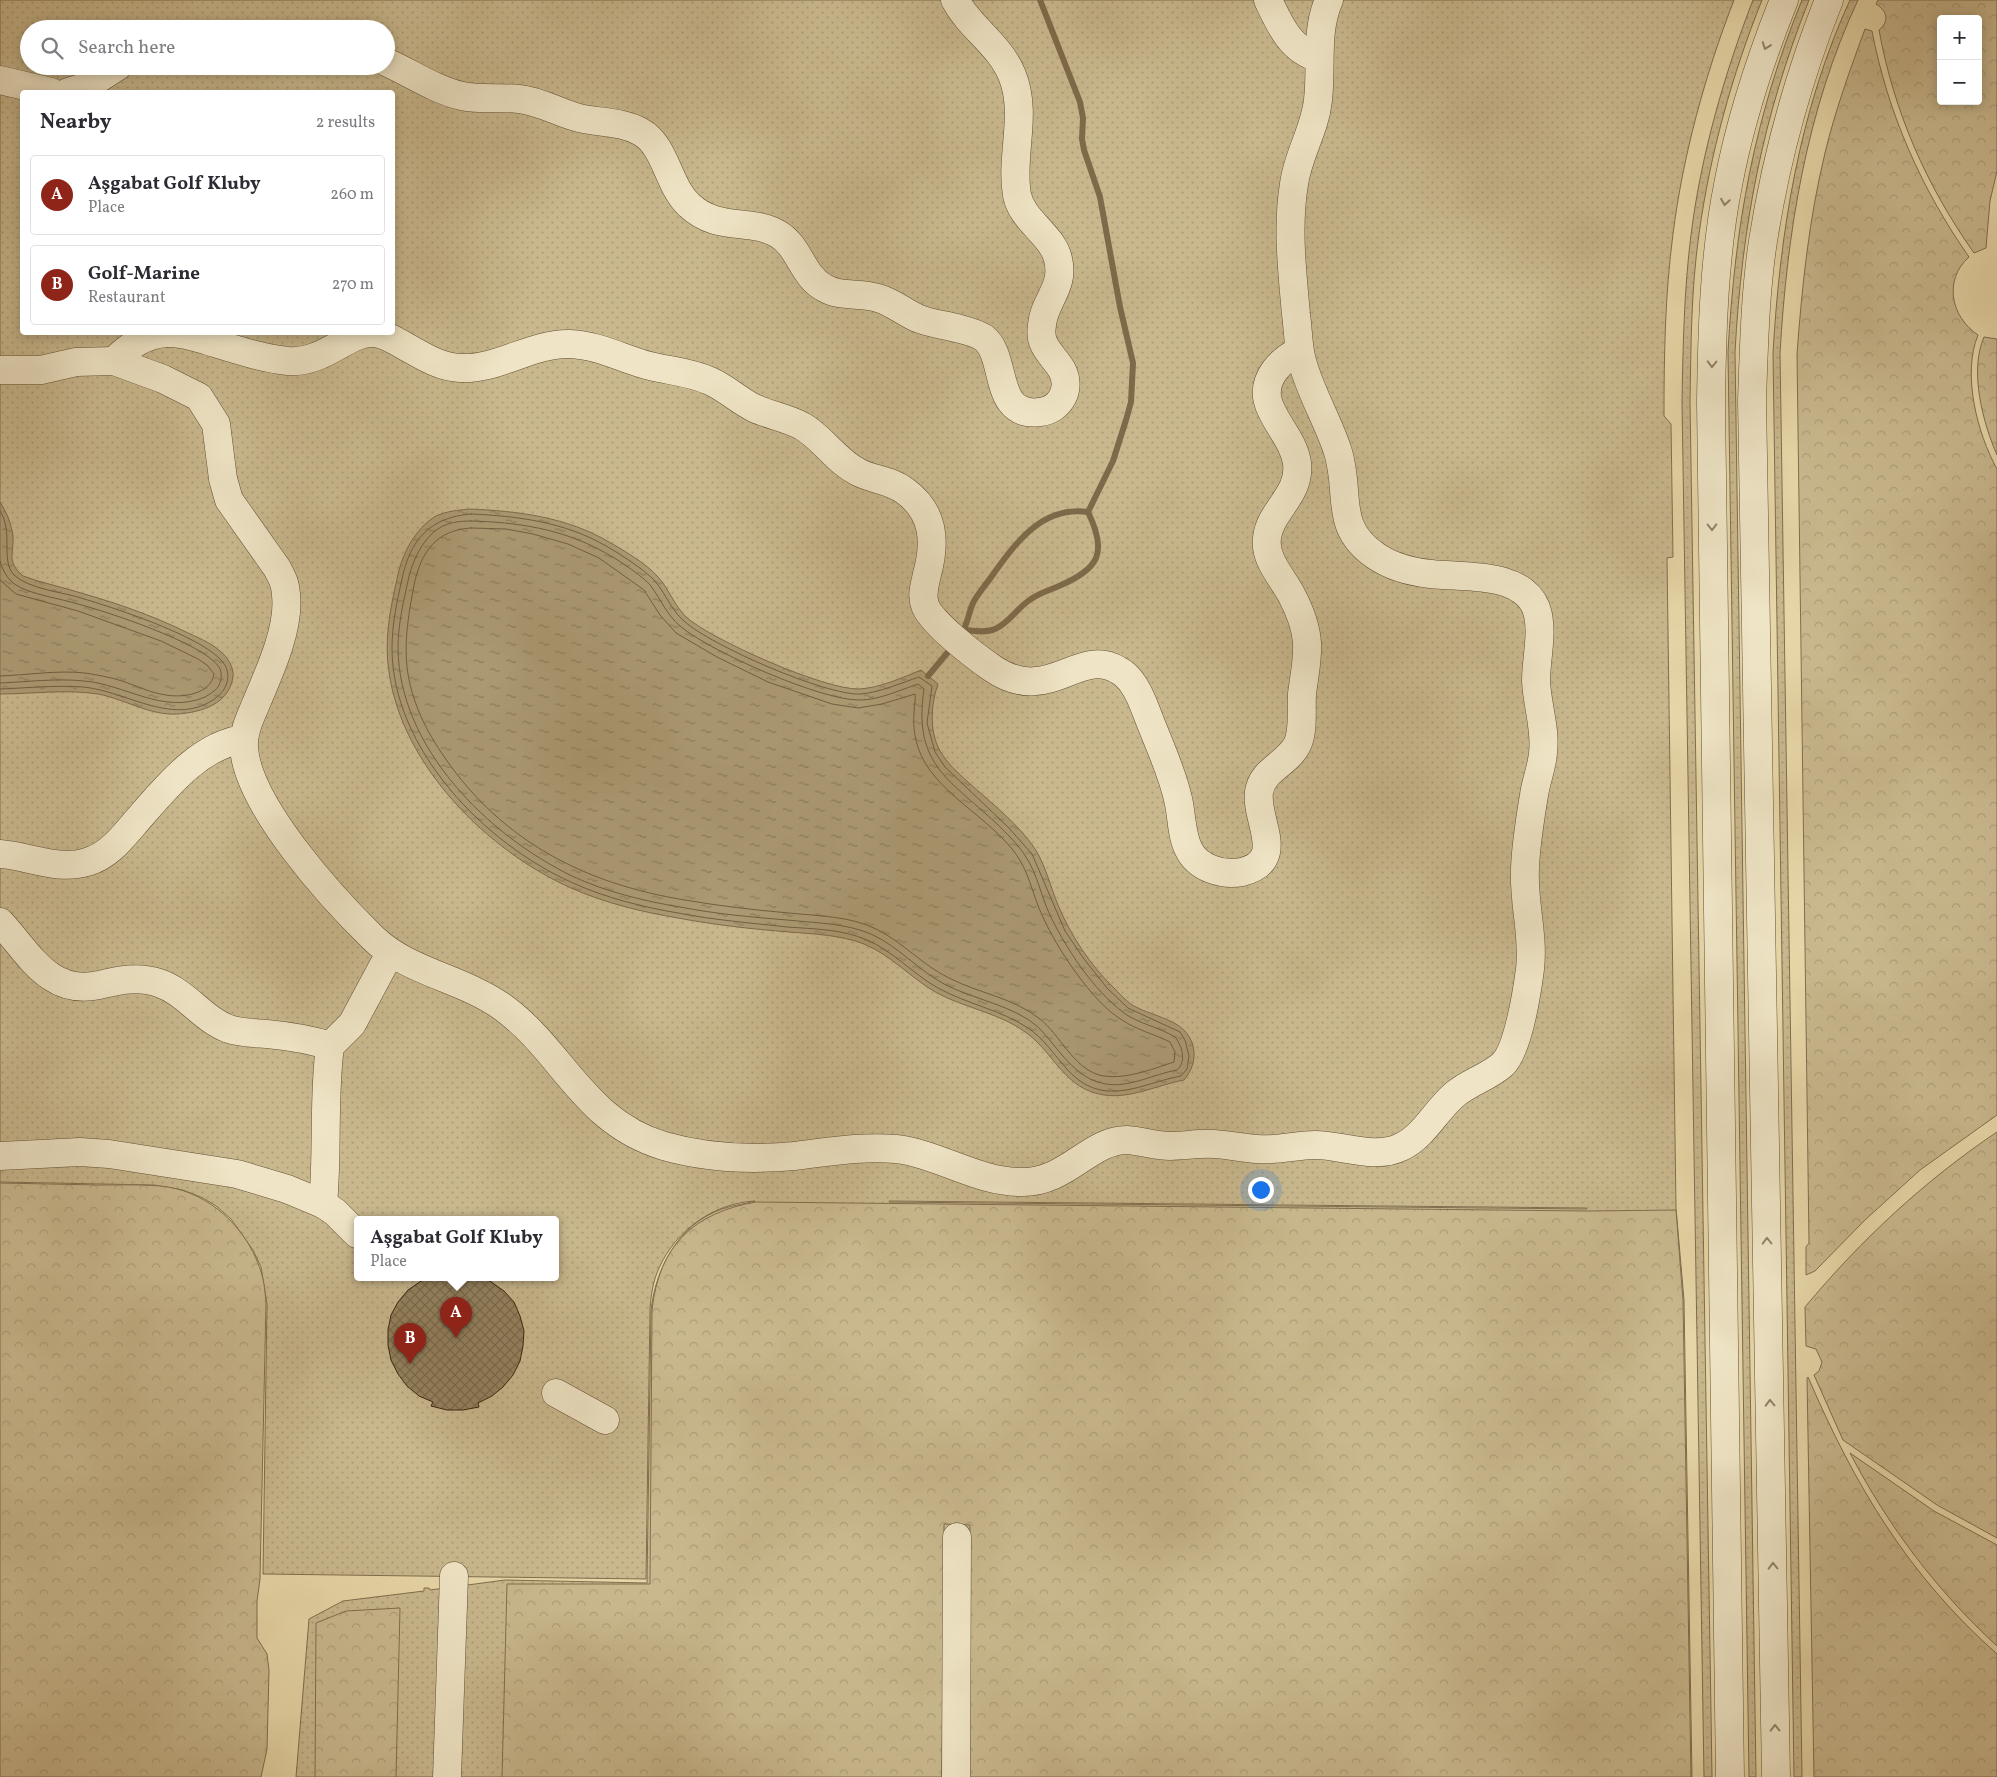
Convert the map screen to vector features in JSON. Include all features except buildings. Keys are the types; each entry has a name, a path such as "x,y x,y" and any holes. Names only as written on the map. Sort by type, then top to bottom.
{"street":[{"path":"395,66 454,94 475,98 523,99 579,118 623,124 645,134 656,146 677,191 698,213 715,220 777,233 791,247 813,279 827,290 841,294 870,295 880,298 918,319 981,336 991,346 1008,398 1019,409 1027,412 1041,412 1049,410 1060,402 1065,391 1065,377 1045,346 1041,329 1043,317 1058,285 1058,258 1051,244 1028,216 1018,200 1016,174 1019,117 1018,95 1014,78 996,48 973,25 955,0"},
{"path":"1268,0 1290,40 1304,53 1319,58"},
{"path":"0,370 41,370 76,362 114,360 179,386 199,397 205,404 216,424 223,479 229,500 276,568 285,585 287,602 283,629 244,738 245,753 252,780 286,837 334,898 391,954 462,985 500,1005 518,1019 582,1093 599,1109 632,1132 648,1140 677,1149 716,1156 762,1158 867,1148 890,1148 930,1157 985,1177 1004,1181 1028,1182 1054,1177 1102,1146 1123,1140 1167,1146 1212,1144 1265,1150 1310,1144 1385,1152 1394,1150 1420,1134 1456,1093 1504,1064 1511,1054 1517,1033 1526,994 1531,953 1530,924 1524,887 1525,860 1534,793 1544,747 1536,682 1538,617 1536,607 1529,597 1512,585 1486,578 1447,576 1411,571 1379,558 1357,539 1347,520 1345,488 1340,458 1312,391 1299,351 1291,258 1291,203 1298,161 1314,123 1318,103 1322,16 1329,0"},
{"path":"1730,1777 1711,403 1712,350 1720,236 1728,184 1753,82 1784,0"},
{"path":"1776,1777 1752,400 1757,292 1762,242 1771,194 1781,146 1795,96 1811,44 1829,0"},
{"path":"74,90 87,86 104,75"},
{"path":"0,80 42,90"},
{"path":"114,360 132,344 157,335"},
{"path":"184,335 272,358 297,361 310,360 321,356 363,335"},
{"path":"385,335 441,365 455,368 476,367 544,346 573,344 588,346 652,366 690,373 718,385 760,410 805,428 847,466 898,486 912,497 925,512 932,530 933,547 923,592 924,604 932,617 996,671 1017,680 1044,681 1094,663 1111,666 1122,672 1137,691 1172,776 1187,844 1192,856 1212,869 1230,873 1247,870 1261,861 1266,852 1268,844 1267,835 1259,807 1260,788 1268,774 1287,757 1296,747 1299,740 1306,670 1307,638 1303,621 1273,564 1266,545 1270,528 1295,487 1297,460 1291,443 1267,400 1266,386 1282,363 1292,354 1299,351"},
{"path":"0,854 60,865 76,864 100,857 118,843 161,794 187,769 215,748 244,738"},
{"path":"0,922 32,962 43,972 66,984 89,987 132,979 159,983 180,995 212,1020 229,1029 311,1040 330,1046"},
{"path":"323,1204 326,1178 326,1108 330,1046 352,1024 391,954"},
{"path":"0,1156 80,1152 133,1157 237,1174 287,1189 323,1204 335,1212 354,1231"},
{"path":"556,1393 605,1420"},
{"path":"956,1777 957,1538"},
{"path":"447,1777 454,1576"}],"green space":[{"path":"0,0 1734,0 1723,28 1696,116 1677,204 1670,257 1665,348 1664,416 1671,424 1673,557 1667,558 1676,1208 1684,1300 1692,1777 296,1777 309,1619 343,1601 424,1591 424,1588 429,1588 430,1590 505,1580 647,1583 651,1310 658,1278 664,1263 672,1249 692,1226 675,1242 666,1254 655,1278 652,1293 650,1309 646,1579 263,1574 267,1304 261,1267 253,1250 231,1219 203,1198 183,1190 154,1185 0,1182","holes":["755,1201 722,1209 694,1224 711,1213 725,1207 740,1203","889,1201 1586,1208 1587,1209"]},
{"path":"1753,0 1762,0 1741,57 1723,115 1709,174 1694,276 1691,339 1690,401 1712,1777 1704,1777 1682,402 1683,360 1685,297 1695,205 1707,145 1723,86"},
{"path":"1802,0 1809,0 1779,87 1757,173 1743,260 1735,352 1756,1777 1749,1777 1728,352 1731,305 1742,216 1759,130 1785,44"},
{"path":"1850,0 1858,0 1840,42 1825,85 1802,173 1788,263 1780,353 1802,1777 1794,1777 1773,353 1781,262 1795,173 1817,85 1832,42"},
{"path":"1878,0 1997,0 1997,171 1990,201 1986,248 1974,253 1941,201 1914,147 1903,119 1893,90 1879,30 1886,20 1883,10 1876,4"},
{"path":"1865,29 1872,31 1887,92 1921,177 1969,257 1961,266 1956,276 1953,287 1954,298 1956,308 1962,318 1978,335 1973,350 1971,367 1974,403 1983,438 1997,469 1997,1115 1920,1170 1865,1220 1815,1271 1806,1275 1806,1247 1809,1243 1797,354 1807,253 1819,178 1838,106"},
{"path":"1984,337 1997,339 1997,455 1983,413 1978,381 1978,365"},
{"path":"1997,1132 1997,1538 1937,1505 1843,1440 1814,1375 1819,1371 1822,1362 1816,1349 1806,1346 1805,1307 1848,1258 1919,1191"},
{"path":"0,1183 143,1185 168,1187 183,1191 198,1197 224,1214 245,1238 253,1252 262,1275 266,1303 257,1638 267,1654 269,1670 267,1749 261,1777 0,1777"},
{"path":"756,1202 1587,1211 1676,1210 1683,1300 1691,1777 968,1777 970,1525 944,1524 942,1777 502,1777 507,1584 650,1584 652,1310 656,1287 662,1268 671,1251 683,1236 697,1224 734,1207"},
{"path":"1808,1377 1845,1455 1887,1527 1910,1560 1937,1593 1965,1624 1997,1654 1997,1777 1814,1777"},
{"path":"1850,1453 1934,1511 1997,1545 1997,1646 1954,1603 1915,1556 1897,1532"},
{"path":"400,1608 396,1777 315,1777 316,1623 346,1611"}],"water":[{"path":"0,502 5,510 12,531 12,558 14,566 23,576 133,610 172,625 207,642 223,654 231,666 233,677 226,694 205,709 168,714 148,710 98,694 61,692 0,694"},
{"path":"470,509 506,511 541,517 593,533 628,553 653,572 686,617 700,627 743,650 796,673 843,687 859,689 882,685 921,670 938,684 932,718 934,735 940,751 960,775 1014,824 1030,842 1046,871 1068,927 1081,949 1105,978 1132,1005 1170,1021 1188,1035 1193,1047 1194,1058 1188,1075 1184,1080 1124,1095 1114,1096 1091,1092 1070,1079 1038,1043 1018,1027 996,1016 937,993 883,954 864,944 827,935 706,923 664,916 624,906 571,888 540,872 509,852 480,828 430,772 411,740 397,707 389,672 388,626 399,570 410,543 428,521 436,516"}],"waterway":[{"path":"960,636 965,628 976,597 1022,538 1033,528 1058,514 1088,512 1113,461 1131,402 1133,363 1120,307 1100,197 1084,150 1082,139 1083,118 1080,102 1040,0"},
{"path":"965,630 984,631 995,629 1005,623 1026,602 1041,593 1073,580 1091,566 1096,558 1098,538 1088,512"},
{"path":"928,676 953,646"}],"place":[{"name":"Aşgabat Golf Kluby","path":"456,1338"},
{"name":"Golf-Marine","path":"410,1364"}]}
